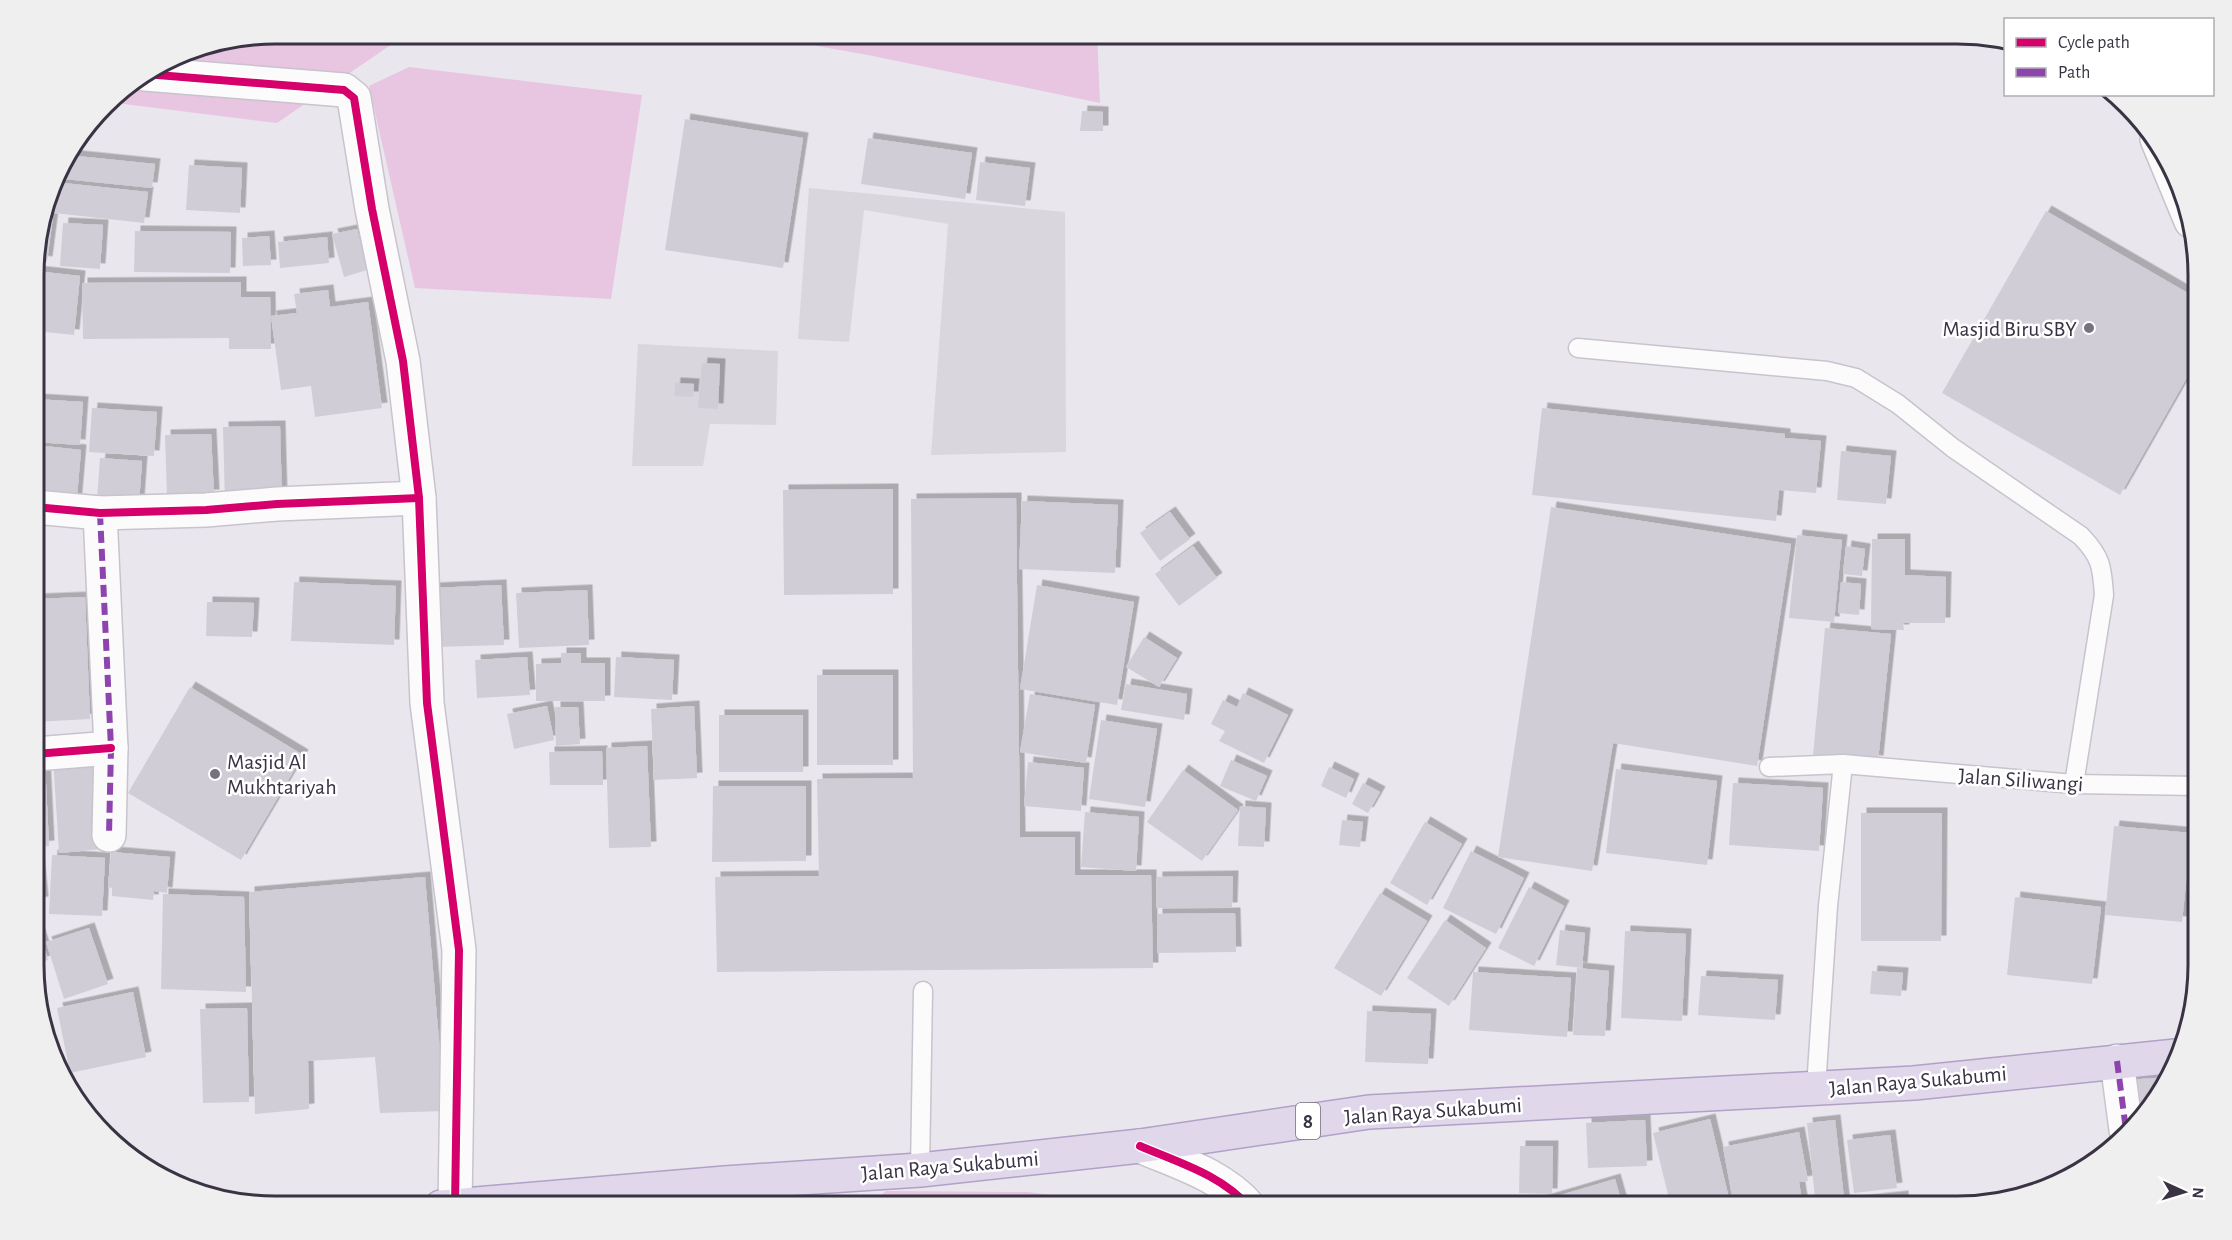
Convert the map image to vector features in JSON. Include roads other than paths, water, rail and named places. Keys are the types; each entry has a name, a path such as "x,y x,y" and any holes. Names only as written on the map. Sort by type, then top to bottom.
{"highway":[{"name":"Jalan Raya Sukabumi","path":"701,1196 726,1195 920,1170 1140,1146 1369,1112 1914,1083 2170,1057"}],"street":[{"path":"157,75 344,90 354,98 372,209 403,361 419,498 428,703 459,950 448,1196"},
{"path":"44,508 100,513 206,510 277,504 419,498"},
{"path":"100,513 111,748 110,835"},
{"path":"44,753 111,748"},
{"path":"2117,1061 2125,1124"},
{"path":"1140,1146 1206,1174 1240,1196"}],"lane":[{"path":"1578,348 1827,371 1856,378 1898,404 1953,448 2081,536 2097,553 2103,576 2104,595 2074,784"},
{"path":"1816,1088 1828,906 1843,764"},
{"name":"Jalan Siliwangi","path":"1769,767 1843,764 2074,784 2188,786"},
{"path":"920,1170 923,991"}],"place":[{"name":"Masjid Biru SBY","path":"2089,328"},
{"name":"Masjid Al Mukhtariyah","path":"215,774"}]}
